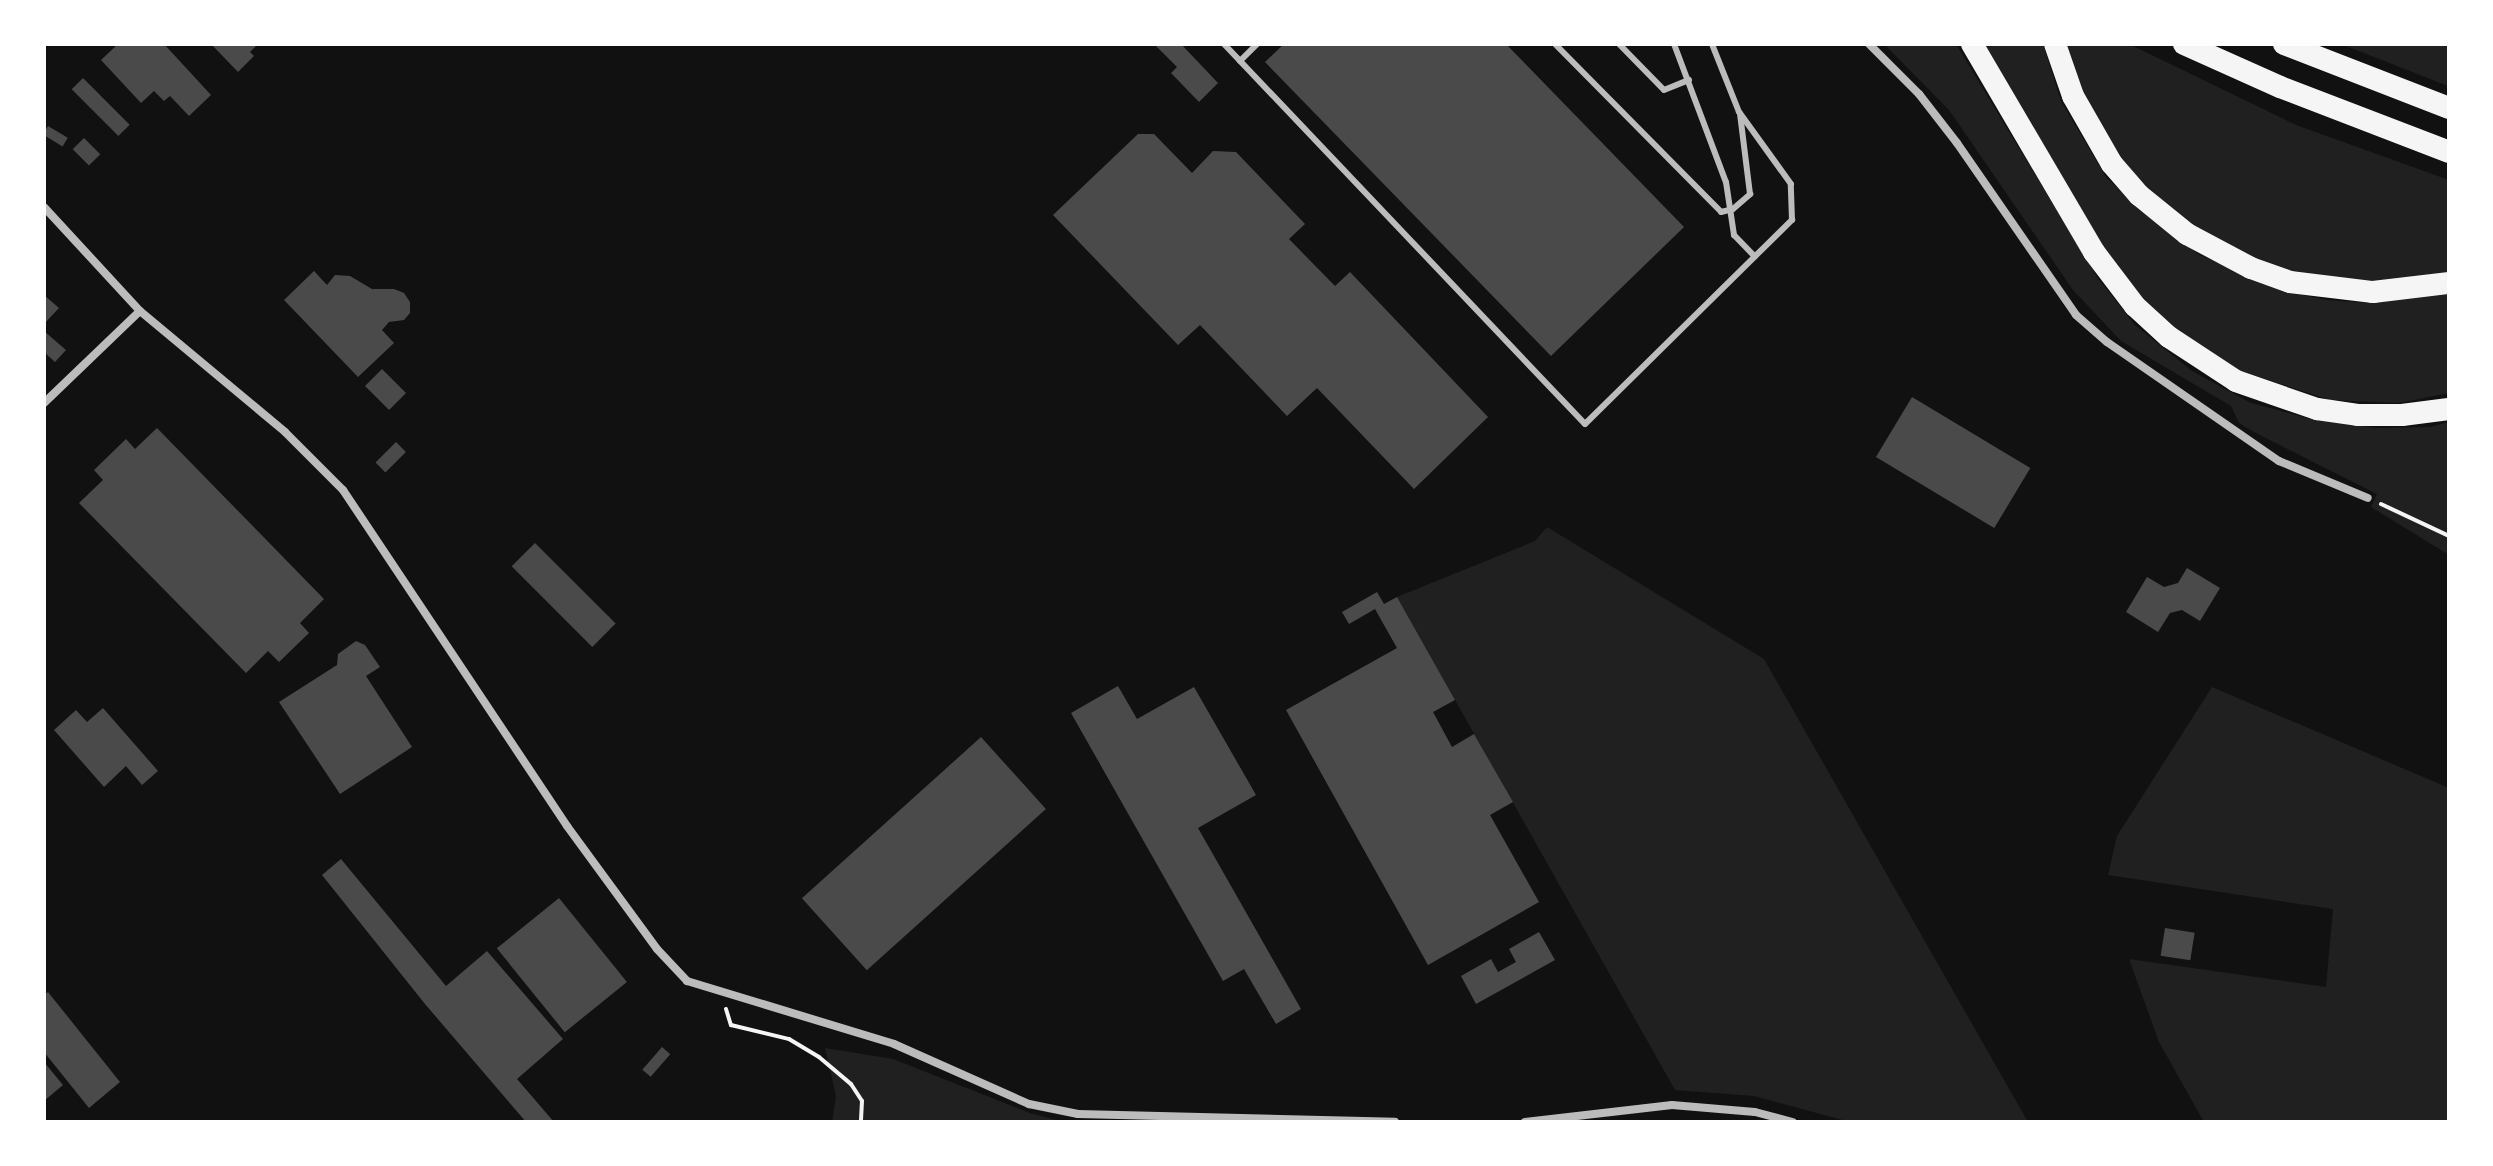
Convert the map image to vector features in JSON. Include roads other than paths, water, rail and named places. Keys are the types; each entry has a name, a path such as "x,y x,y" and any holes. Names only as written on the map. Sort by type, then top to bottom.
{"highway":[{"path":"1972,44 2094,252 2135,306 2169,337 2236,381 2317,409 2358,415 2402,415 2449,409"},
{"path":"2055,44 2073,96 2112,164 2139,195 2187,234 2251,268 2290,282 2373,292 2449,283"},
{"path":"2184,44 2280,87 2449,152"},
{"path":"2284,44 2449,108"}],"street":[{"path":"1869,44 1919,94 1957,143 2076,315 2107,342 2279,461 2368,498"},
{"path":"44,207 140,311 285,432 343,490 567,826 657,949 687,981 894,1044 1029,1104 1078,1114 1395,1122"},
{"path":"44,403 140,311"},
{"path":"1525,1122 1672,1105 1755,1112 1793,1122"}],"lane":[{"path":"1224,44 1585,424 1792,220 1791,184 1739,112"},
{"path":"1240,61 1257,44"},
{"path":"1555,44 1721,212 1733,209 1750,194 1739,112 1712,44"},
{"path":"1619,44 1664,90 1689,80"},
{"path":"1674,44 1733,209 1734,235 1755,257"}]}
